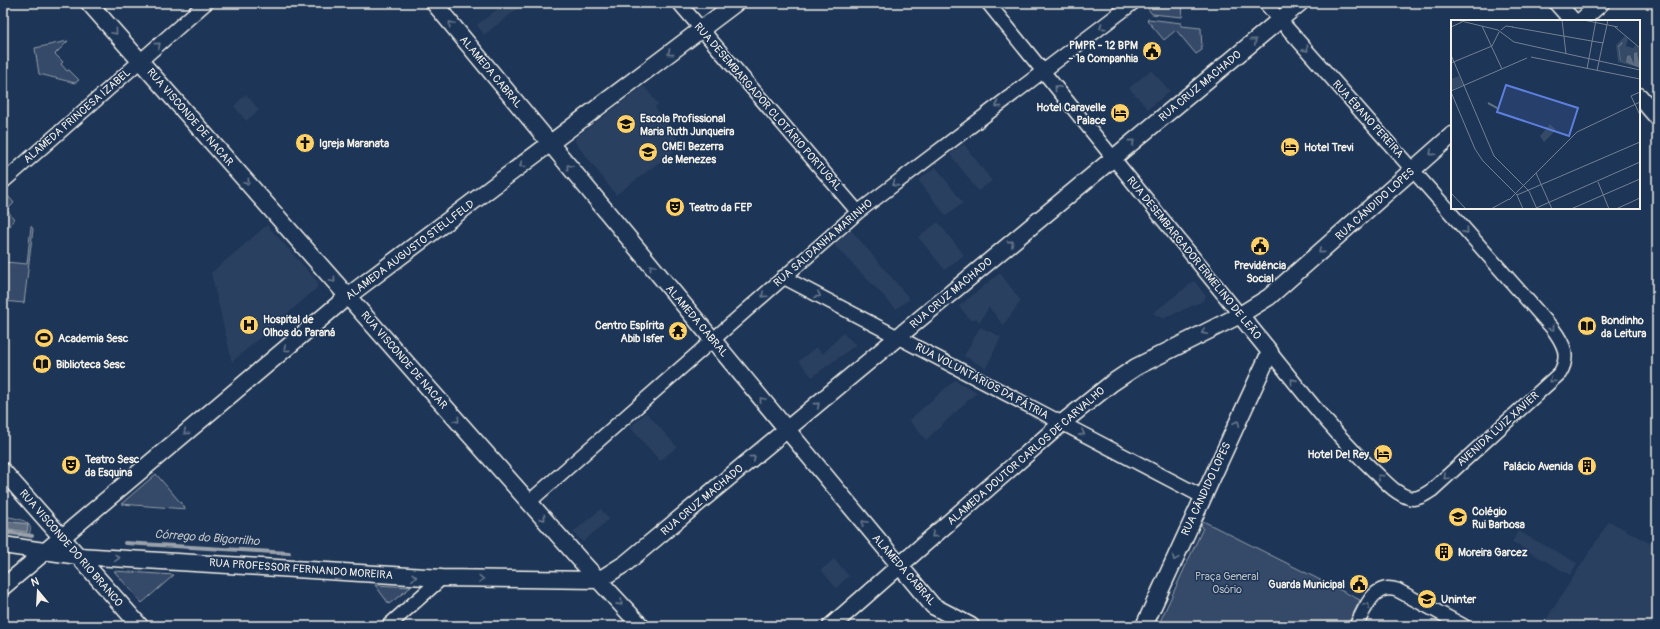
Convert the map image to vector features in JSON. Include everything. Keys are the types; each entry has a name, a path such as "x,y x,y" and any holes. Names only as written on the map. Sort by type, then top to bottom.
{"street":[{"name":"RUA VISCONDE DE NACAR","path":"89,3 529,502 641,626"},
{"name":"ALAMEDA PRINCESA IZABEL","path":"3,182 206,3"},
{"name":"ALAMEDA CABRAL","path":"434,3 933,606 971,626"},
{"name":"RUA DESEMBARGADOR CLOTÁRIO PORTUGAL","path":"679,3 858,212"},
{"name":"ALAMEDA AUGUSTO STELLFELD","path":"3,587 348,296 736,3"},
{"name":"RUA DESEMBARGADOR ERMELINO DE LEÃO","path":"988,3 1349,448 1391,487 1401,495 1412,499"},
{"name":"RUA SALDANHA MARINHO","path":"529,502 858,212 1133,3"},
{"name":"RUA ÉBANO PEREIRA","path":"1265,3 1554,329 1563,346"},
{"name":"RUA CRUZ MACHADO","path":"599,580 626,563 1300,3"},
{"path":"1557,3 1572,20"},
{"path":"1582,20 1601,3"},
{"path":"1640,97 1657,117"},
{"name":"RUA CÂNDIDO LOPES","path":"1240,315 1269,296 1451,136"},
{"name":"RUA VOLUNTÁRIOS DA PÁTRIA","path":"783,277 1203,497"},
{"name":"ALAMEDA DOUTOR CARLOS DE CARVALHO","path":"831,626 1062,423 1094,397 1136,367 1240,315"},
{"name":"AVENIDA LUIZ XAVIER","path":"1412,499 1432,490 1560,373 1564,365 1565,356 1563,346"},
{"name":"RUA CÂNDIDO LOPES","path":"1144,626 1270,352"},
{"name":"RUA VISCONDE DO RIO BRANCO","path":"3,471 140,626"},
{"name":"RUA PROFESSOR FERNANDO MOREIRA","path":"3,545 78,556 442,578 599,580"},
{"path":"388,626 442,578"},
{"path":"1356,626 1375,593 1390,588 1397,590 1464,626"}],"shaded area":[{"path":"505,3 525,3 484,35 477,25"},
{"path":"1151,70 1170,91 1148,109 1129,88"},
{"path":"644,86 658,104 655,107 664,121 682,145 616,195 575,142 575,138"},
{"path":"246,94 259,110 246,121 234,106"},
{"path":"964,144 992,181 978,191 950,154"},
{"path":"936,167 963,203 946,216 918,180"},
{"path":"938,222 964,255 945,270 918,237"},
{"name":"Hospital de Olhos do Paraná","path":"267,225 318,282 317,288 232,362 211,273"},
{"path":"851,230 910,299 896,309 834,245"},
{"path":"1000,273 1021,301 1003,325 989,307 980,322 976,318 971,321 959,306"},
{"path":"1194,281 1206,296 1203,301 1163,319 1153,313"},
{"path":"980,327 1001,337 986,368 964,356"},
{"path":"843,333 856,345 812,377 799,361 816,347 823,354"},
{"path":"955,380 977,392 926,440 909,420"},
{"path":"646,412 677,447 660,461 630,427"},
{"path":"601,509 609,519 583,542 573,532"},
{"path":"3,521 28,524 27,532 3,528"},
{"path":"1609,521 1657,547 1657,626 1542,626"},
{"path":"1518,531 1577,563 1570,575 1512,542"},
{"path":"834,559 849,576 836,588 821,570"}],"green space":[{"path":"1156,3 1183,3 1182,17 1152,14 1148,9"},
{"path":"1147,20 1181,23 1181,26 1201,28 1202,50 1196,54 1176,30 1164,40"},
{"path":"68,41 55,54 63,62 61,64 67,71 69,70 79,80 75,83 39,74 35,48"},
{"path":"8,196 14,203 7,210 14,219 10,226 3,225 3,200"},
{"path":"31,226 33,229 24,303 3,301 5,262 27,264"},
{"path":"156,474 186,509 121,504"},
{"path":"3,516 18,519 28,524 3,521"},
{"name":"Praça General Osório","path":"1197,518 1360,600 1347,626 1158,626 1203,528"},
{"path":"28,524 30,526 30,531 28,536 3,534 3,528 27,532"},
{"path":"114,571 174,575 142,603"},
{"path":"375,585 411,587 389,604"}],"waterway":[{"name":"Córrego do Bigorrilho","path":"3,531 32,536"},
{"name":"Córrego do Bigorrilho","path":"125,543 289,553"}],"place":[{"name":"PMPR - 12 BPM - 1a Companhia","path":"1152,51"},
{"name":"Hotel Caravelle Palace","path":"1120,113"},
{"name":"Escola Profissional Maria Ruth Junqueira","path":"626,124"},
{"name":"Igreja Maranata","path":"305,143"},
{"name":"Hotel Trevi","path":"1290,147"},
{"name":"CMEI Bezerra de Menezes","path":"648,152"},
{"name":"Teatro da FEP","path":"675,207"},
{"name":"Previdência Social","path":"1260,246"},
{"name":"Hospital de Olhos do Paraná","path":"249,325"},
{"name":"Bondinho da Leitura","path":"1587,326"},
{"name":"Centro Espírita Abib Isfer","path":"678,331"},
{"name":"Academia Sesc","path":"44,338"},
{"name":"Biblioteca Sesc","path":"42,364"},
{"name":"Hotel Del Rey","path":"1383,454"},
{"name":"Teatro Sesc da Esquina","path":"71,465"},
{"name":"Palácio Avenida","path":"1587,466"},
{"name":"Colégio Rui Barbosa","path":"1458,517"},
{"name":"Moreira Garcez","path":"1444,552"},
{"name":"Guarda Municipal","path":"1359,584"},
{"name":"Uninter","path":"1427,599"}]}
